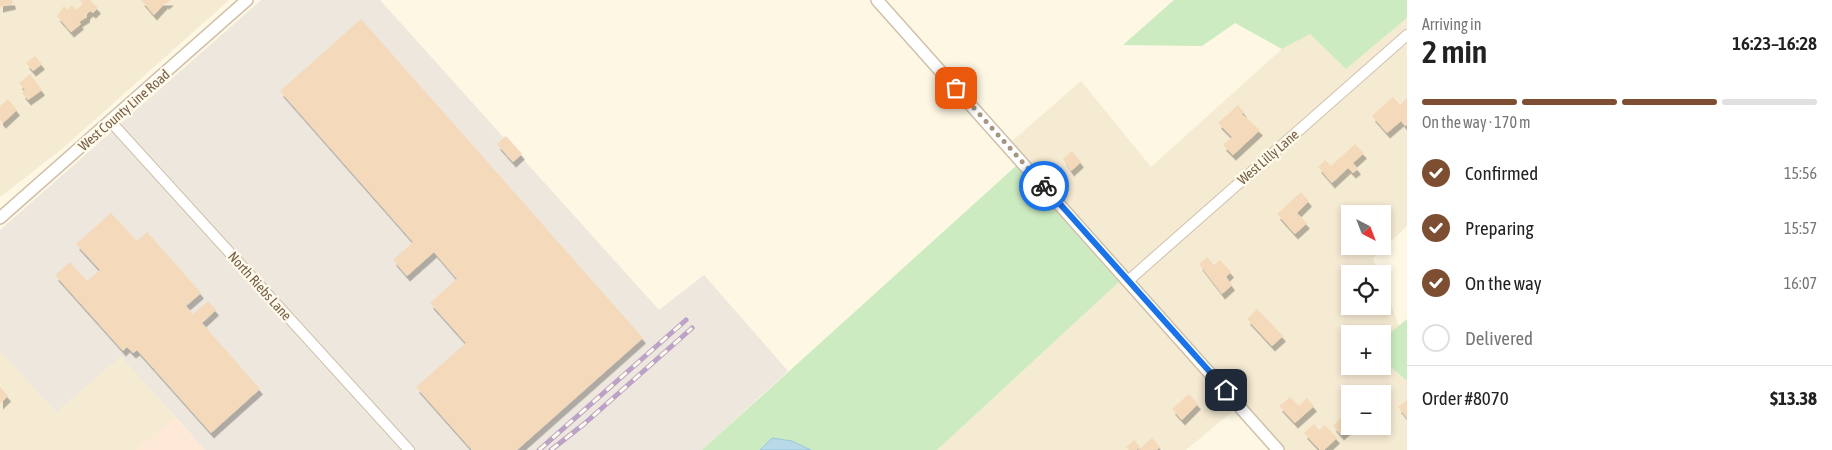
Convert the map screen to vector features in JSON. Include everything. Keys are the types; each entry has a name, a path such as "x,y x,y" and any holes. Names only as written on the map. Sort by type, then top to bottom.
{"street":[{"name":"West County Line Road","path":"0,218 247,0"},
{"path":"877,0 1129,280 1278,450"},
{"name":"West Lilly Lane","path":"1129,280 1407,35"},
{"name":"North Riebs Lane","path":"111,122 409,450"}],"shaded area":[{"path":"0,0 229,0 63,148 0,197"},
{"path":"261,0 380,0 659,310 704,275 788,371 702,450 205,450 121,356 56,412 0,351 0,230"},
{"path":"1407,18 1407,226 1391,241 1391,205 1341,205 1341,255 1376,255 1373,258 1376,265 1341,265 1341,315 1391,315 1391,304 1399,326 1391,333 1391,325 1341,325 1341,375 1391,375 1391,367 1407,381 1407,450 1285,450 1011,142 1081,81 1151,167 1282,49 1310,34 1346,69"},
{"path":"1119,282 1234,410 1186,450 937,450"},
{"path":"0,351 56,412 121,355 175,417 136,450 0,450"},
{"path":"175,417 205,450 136,450"}],"green space":[{"path":"1174,0 1407,0 1407,18 1346,69 1310,34 1282,49 1235,23 1202,46 1123,45"},
{"path":"1016,166 1119,282 937,450 811,450 792,441 763,446 760,450 702,450"},
{"path":"1407,319 1407,381 1391,367 1391,332"}],"water":[{"path":"772,438 792,441 811,450 760,450"}],"building":[{"path":"0,0 12,0 13,4 0,7"},
{"path":"80,0 90,0 98,8 93,13 90,11 87,17 79,22 81,24 71,32 57,16 64,6 67,10 72,5 76,10 83,4"},
{"path":"141,0 171,0 165,3 154,15"},
{"path":"361,19 643,338 517,450 472,450 416,387 466,343 430,303 457,279 434,252 407,276 393,260 413,242 280,91"},
{"path":"35,56 42,64 33,71 26,63"},
{"path":"30,74 42,90 28,100 22,93 25,90 19,83"},
{"path":"1393,97 1400,105 1407,98 1407,125 1405,126 1401,121 1387,133 1372,116"},
{"path":"8,99 17,110 3,123 0,120 0,106"},
{"path":"1238,105 1244,112 1242,114 1260,130 1233,155 1223,145 1232,137 1218,123"},
{"path":"506,136 522,154 513,162 497,144"},
{"path":"1355,144 1364,153 1353,163 1358,169 1353,173 1348,168 1332,183 1318,167 1325,160 1331,166"},
{"path":"1072,151 1081,162 1071,171 1063,159"},
{"path":"1301,192 1309,201 1297,213 1307,223 1295,234 1277,214"},
{"path":"111,213 137,241 147,232 201,293 186,306 193,314 208,301 216,310 202,323 260,389 211,433 137,350 133,353 127,347 123,351 55,275 70,262 87,281 100,270 76,244"},
{"path":"1207,257 1214,265 1220,260 1231,272 1226,277 1232,285 1222,294 1199,264"},
{"path":"1257,309 1283,336 1272,346 1247,319"},
{"path":"0,387 8,396 0,404"},
{"path":"1189,394 1198,404 1182,420 1172,409"},
{"path":"1290,397 1299,406 1307,398 1314,406 1295,423 1279,406"},
{"path":"1407,400 1407,418 1398,407"},
{"path":"1341,418 1341,435 1333,426"},
{"path":"1314,424 1319,430 1325,425 1337,438 1324,450 1320,450 1304,433"},
{"path":"1152,438 1160,447 1157,450 1138,450"},
{"path":"1134,440 1140,447 1136,450 1129,450 1126,447"}],"railway":[{"path":"539,450 686,320"},
{"path":"551,450 584,424 692,328"}],"way so far":[{"path":"956,88 1044,186"}],"route":[{"path":"1044,186 1226,390"}]}
